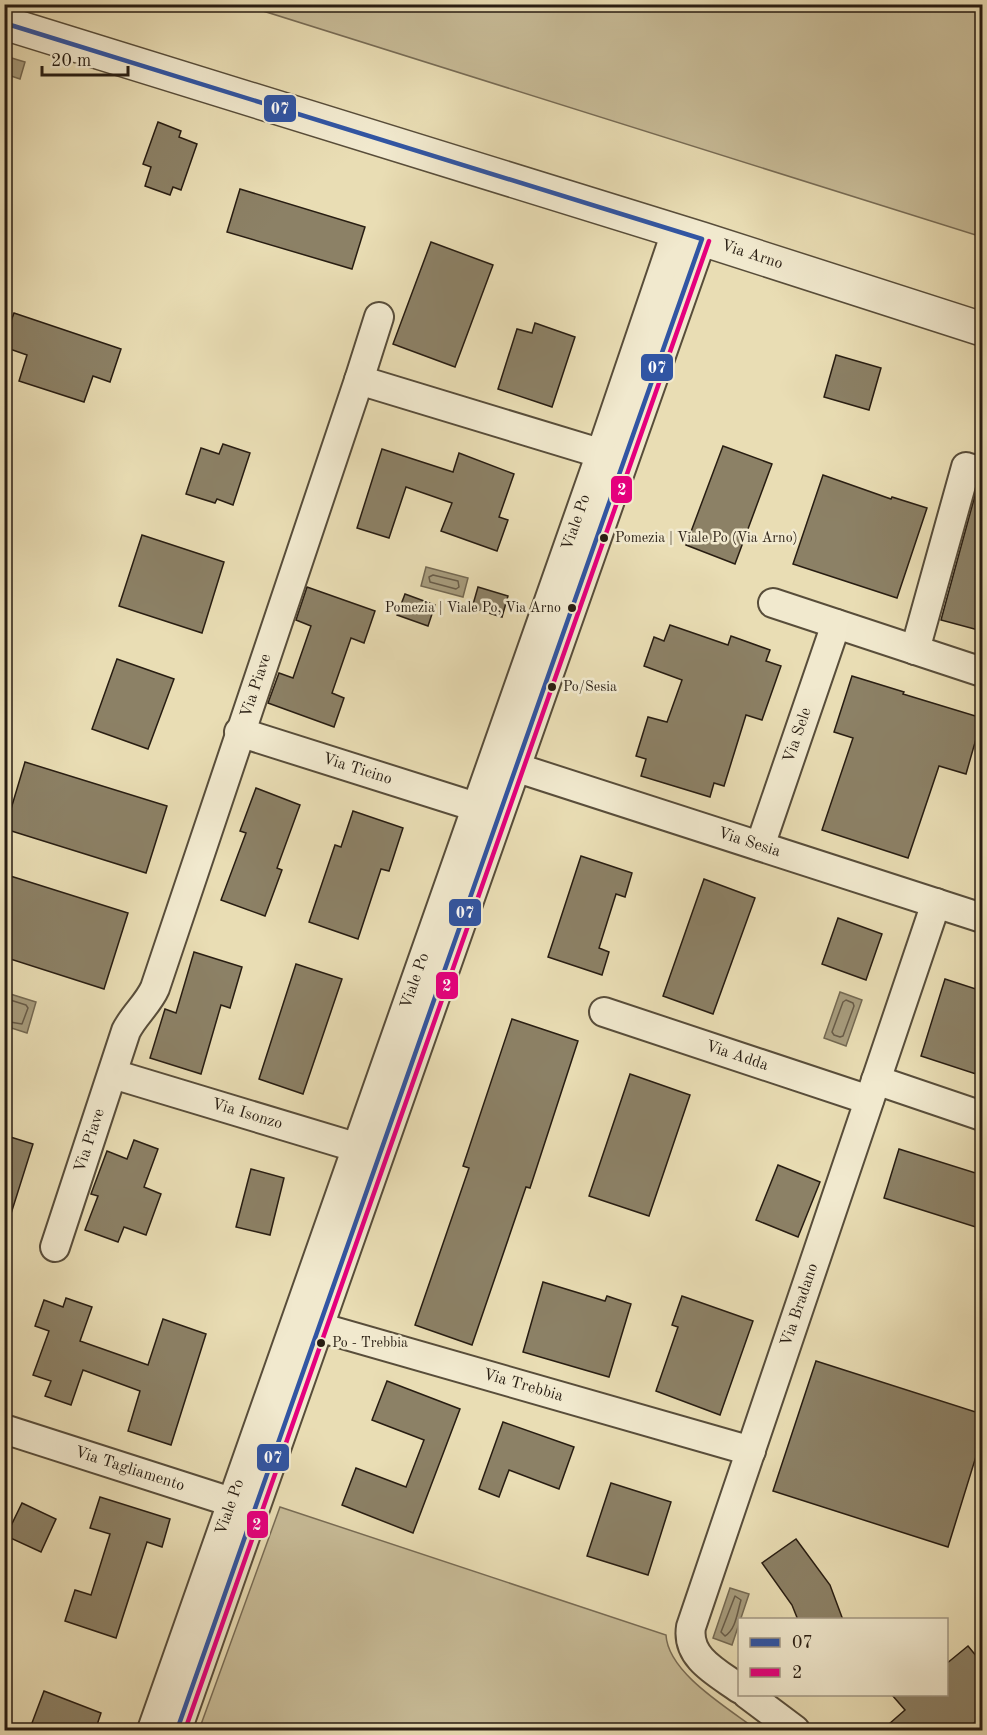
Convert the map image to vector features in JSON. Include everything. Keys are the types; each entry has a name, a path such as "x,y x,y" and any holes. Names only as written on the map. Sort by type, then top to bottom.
{"street":[{"name":"Via Arno","path":"4,23 982,329"},
{"name":"Viale Po","path":"152,1731 243,1505 689,236"},
{"name":"Via Piave","path":"55,1247 128,1027 154,991 379,317"},
{"path":"359,380 613,457"},
{"path":"915,650 966,467 982,472"},
{"path":"773,603 982,672"},
{"name":"Via Sele","path":"760,846 836,624"},
{"name":"Via Ticino","path":"239,732 476,807"},
{"name":"Viale Po","path":"368,1151 476,807 504,763"},
{"name":"Via Sesia","path":"504,763 982,918"},
{"name":"Via Bradano","path":"738,1687 697,1656 690,1634 936,903"},
{"name":"Via Adda","path":"604,1012 873,1090 982,1116"},
{"name":"Via Isonzo","path":"113,1074 368,1151"},
{"name":"Via Trebbia","path":"307,1324 751,1451"},
{"name":"Via Tagliamento","path":"4,1429 243,1505"},
{"name":"Viale Po","path":"177,1731 243,1505"},
{"path":"748,1696 795,1731"}],"shaded area":[{"path":"244,5 982,5 982,237"},
{"path":"280,1507 666,1635 669,1649 688,1676 757,1730 199,1730"}],"water":[{"path":"5,56 25,62 20,79 5,74"},
{"path":"426,567 468,578 463,597 421,586"},
{"path":"4,992 36,1002 27,1033 5,1026"},
{"path":"840,992 862,1000 846,1046 824,1038"},
{"path":"730,1588 749,1594 741,1618 738,1618 738,1627 732,1645 713,1638"}],"building":[{"path":"158,122 181,131 179,137 197,144 181,190 173,187 170,195 145,186 151,167 143,164"},
{"path":"240,189 365,227 352,269 227,232"},
{"path":"431,242 493,265 455,367 393,344"},
{"path":"14,313 121,349 110,382 93,376 84,402 19,381 27,355 4,347 4,340"},
{"path":"535,323 575,337 552,407 498,389 517,329 532,333"},
{"path":"836,355 881,368 869,410 824,397"},
{"path":"223,444 250,453 233,505 217,499 215,503 186,494 201,448 219,454"},
{"path":"723,446 772,464 735,564 686,545"},
{"path":"382,449 453,472 459,453 514,474 499,517 508,520 497,551 441,531 452,503 406,487 389,538 357,528"},
{"path":"823,475 891,499 892,497 927,508 897,598 793,564"},
{"path":"977,488 982,488 982,631 941,620"},
{"path":"142,535 224,562 202,633 119,606"},
{"path":"307,587 375,611 364,643 351,638 332,693 344,698 334,727 268,703 279,673 293,678 311,626 296,620"},
{"path":"478,587 508,596 502,617 472,608"},
{"path":"405,594 435,605 428,626 397,615"},
{"path":"670,625 728,645 731,636 770,650 766,661 781,666 762,720 746,715 724,786 714,783 710,797 641,776 646,759 636,756 648,717 667,722 682,680 644,666 654,637 664,641"},
{"path":"117,659 174,679 148,749 92,729"},
{"path":"852,676 982,718 966,774 939,766 908,858 822,830 853,738 834,732"},
{"path":"25,762 167,806 146,873 5,829"},
{"path":"256,788 300,805 277,868 282,870 265,916 221,900 246,833 240,831"},
{"path":"353,811 403,828 389,871 381,869 358,939 309,922 335,845 341,847"},
{"path":"581,856 632,873 625,897 616,894 599,948 609,952 602,975 548,957"},
{"path":"4,874 128,913 104,989 4,957"},
{"path":"704,879 755,898 713,1014 663,996"},
{"path":"838,918 882,934 866,980 822,964"},
{"path":"194,952 242,967 230,1008 221,1005 201,1074 150,1058 165,1009 176,1013"},
{"path":"296,964 342,979 303,1094 259,1079"},
{"path":"945,979 982,991 982,1076 921,1056"},
{"path":"512,1019 578,1041 530,1188 526,1187 472,1345 415,1325 469,1168 463,1166"},
{"path":"630,1074 690,1095 649,1216 589,1196"},
{"path":"4,1135 33,1144 10,1217 4,1216"},
{"path":"134,1140 158,1149 144,1187 161,1194 146,1235 124,1227 118,1242 85,1230 98,1196 91,1194 107,1151 127,1159"},
{"path":"899,1149 982,1175 982,1229 884,1198"},
{"path":"778,1165 820,1182 798,1237 756,1220"},
{"path":"251,1169 284,1178 270,1235 236,1227"},
{"path":"543,1282 605,1301 607,1296 631,1304 609,1377 523,1352"},
{"path":"682,1296 753,1321 720,1415 656,1391 678,1327 672,1325"},
{"path":"66,1298 92,1307 80,1341 148,1365 163,1319 206,1334 171,1445 128,1431 140,1391 83,1370 71,1405 45,1396 51,1381 33,1375 49,1331 35,1326 44,1300 63,1307"},
{"path":"816,1361 982,1414 982,1437 948,1547 773,1491"},
{"path":"387,1381 460,1409 413,1533 342,1505 356,1468 406,1487 424,1440 372,1420"},
{"path":"503,1422 574,1447 559,1489 509,1470 499,1497 479,1489"},
{"path":"611,1483 671,1502 648,1575 587,1556"},
{"path":"100,1497 170,1519 162,1547 147,1542 116,1638 65,1621 75,1590 91,1595 110,1534 90,1528"},
{"path":"22,1503 56,1519 41,1552 6,1536"},
{"path":"796,1539 830,1585 842,1618 797,1618 792,1605 762,1563"},
{"path":"968,1646 982,1663 982,1716 965,1731 881,1731 905,1710 893,1696 948,1696 948,1662"},
{"path":"44,1691 101,1713 95,1731 29,1731"}],"transit line":[{"name":"07","path":"4,23 702,239 177,1730"},
{"name":"2","path":"185,1730 709,241"}],"place":[{"name":"Pomezia | Viale Po (Via Arno)","path":"604,538"},
{"name":"Pomezia | Viale Po, Via Arno","path":"572,608"},
{"name":"Po/Sesia","path":"552,687"},
{"name":"Po - Trebbia","path":"321,1343"}]}
